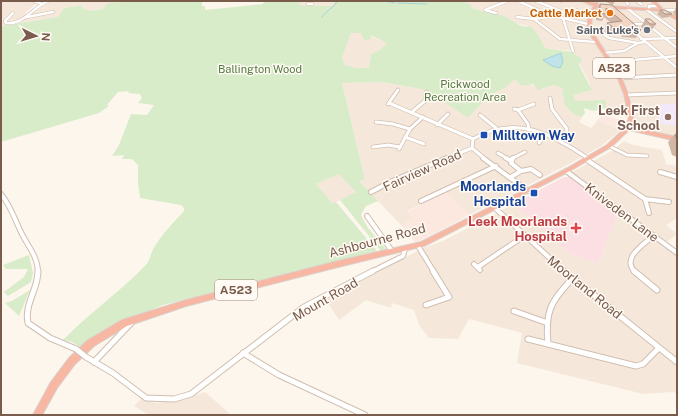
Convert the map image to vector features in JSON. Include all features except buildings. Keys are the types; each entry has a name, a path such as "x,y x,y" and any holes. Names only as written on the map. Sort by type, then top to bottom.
{"highway":[{"path":"585,1 609,7 628,6 662,10"},
{"path":"653,1 662,10 677,19"},
{"path":"588,26 590,15 597,3"},
{"name":"A523","path":"588,26 595,42 611,62 620,78 632,117 628,128"},
{"path":"628,128 677,139"},
{"name":"Ashbourne Road","path":"37,415 54,385 79,353 102,336 133,320 174,306 392,251 418,246 496,208 588,160 609,146 628,128"}],"street":[{"path":"34,1 40,3"},
{"path":"27,17 29,11 40,3 48,1"},
{"path":"496,13 485,10 507,1"},
{"path":"518,1 555,17"},
{"path":"536,1 568,14"},
{"path":"626,1 628,6 646,24 677,48"},
{"path":"638,1 641,4"},
{"path":"657,6 649,6 648,9 677,32"},
{"path":"609,7 614,12"},
{"path":"562,18 576,10"},
{"path":"662,10 677,10"},
{"path":"13,13 5,22 6,23 15,23 27,17 53,12"},
{"path":"517,17 534,19 541,17 562,18 593,28 610,38 638,44"},
{"path":"562,18 573,51"},
{"path":"534,19 557,38 595,42"},
{"path":"646,24 625,24 677,68"},
{"path":"642,39 677,38"},
{"path":"604,53 624,51 645,42"},
{"path":"611,62 677,56"},
{"path":"620,78 677,75"},
{"path":"393,91 398,91 388,104 413,111 452,133 473,139 496,128 510,128 529,130 546,134 561,140 645,199 669,202"},
{"path":"626,95 677,93"},
{"path":"413,111 425,100 426,94 431,96"},
{"path":"544,99 549,99 551,109 564,123 567,130 567,134 561,140"},
{"path":"529,130 528,124 516,110 533,105"},
{"path":"436,125 445,115"},
{"path":"373,147 388,145 399,148 410,129 423,117"},
{"path":"480,117 496,128"},
{"path":"379,123 410,129"},
{"path":"538,143 546,134"},
{"path":"405,137 421,144"},
{"path":"473,139 472,148 478,155 496,166 528,191"},
{"path":"609,146 627,155 647,156"},
{"name":"Fairview Road","path":"371,192 390,182 472,148"},
{"path":"498,153 521,171"},
{"path":"511,162 513,158 524,153"},
{"path":"421,202 496,166"},
{"path":"511,177 521,171 531,169 540,175"},
{"name":"Kniveden Lane","path":"566,171 677,253"},
{"path":"660,172 669,176 677,177"},
{"name":"Mount Road","path":"1,194 16,216 20,229 31,247 36,261 38,277 26,312 28,323 50,338 76,349 86,357 118,376 141,396 150,399 174,399 191,394 304,307 403,256 405,249"},
{"path":"645,199 649,213"},
{"name":"Moorland Road","path":"496,208 524,236 572,279 676,360"},
{"path":"367,216 392,251"},
{"path":"477,267 524,236"},
{"path":"653,236 637,248 628,261 628,265 633,272 657,290"},
{"path":"418,246 449,297 426,305"},
{"path":"548,344 545,322 549,305 572,279"},
{"path":"514,311 545,322"},
{"path":"94,362 116,338 129,328 133,320"},
{"path":"528,339 636,366 643,364 659,348"},
{"path":"243,353 279,374 365,415"}],"shaded area":[{"path":"1,1 32,1 37,3 26,12 25,17 19,21 7,22 15,13 12,13 4,21 7,25 1,26"},
{"path":"151,1 90,11 82,8 81,5 64,8 58,17 18,23 28,17 44,2"},
{"path":"301,1 335,1 333,6 299,5"},
{"path":"462,1 677,1 677,137 638,127 637,121 606,110 606,101 575,101 572,95 591,90 589,82 579,63 582,59 575,55 573,51 545,48 539,36 528,26 515,23 502,16 486,14 472,8 471,5"},
{"path":"351,33 361,33 388,43 380,50 371,54 369,68 357,68 345,65 342,58"},
{"path":"515,78 542,89 554,85 564,88 562,96 582,117 579,122 591,128 598,120 621,130 601,146 573,162 469,215 446,193 407,211 414,219 401,225 359,181 365,178 342,83 383,82 426,90 468,118 490,95 505,88"},
{"name":"Leek First School","path":"677,103 677,126 661,124 654,105"},
{"path":"602,115 626,121 621,130 598,120"},
{"path":"624,141 633,145 662,150 666,164 677,166 677,218 666,225 677,234 667,242 570,173 612,151"},
{"path":"339,173 356,192 332,204 316,184"},
{"name":"Leek Moorlands Hospital","path":"564,177 571,177 618,213 598,264 571,254 565,250 514,204"},
{"path":"446,192 469,215 416,243 401,225 413,219 407,212"},
{"path":"514,204 565,250 571,254 598,264 618,213 677,257 677,394 673,392 643,394 517,363 522,333 469,319 458,339 429,338 419,325 414,310 392,303 391,308 366,300 339,320 326,300 423,248 443,241"},
{"path":"205,392 229,413 227,415 149,415 134,406 141,399 156,403 185,399"}],"green space":[{"path":"202,1 202,6 205,6 205,10 263,4 264,1 301,1 299,5 333,6 335,1 462,1 471,5 472,8 505,16 519,25 527,27 531,26 539,36 545,48 572,52 582,59 579,65 592,90 573,95 575,101 606,100 606,108 593,111 584,108 585,113 582,117 572,112 564,103 564,98 562,96 563,88 554,85 538,90 533,84 521,86 515,79 505,88 490,95 468,118 426,90 383,82 342,83 365,179 359,181 378,201 366,206 361,215 368,228 386,249 381,251 340,200 356,192 339,174 316,184 332,203 336,202 377,251 163,305 114,325 80,347 72,342 63,340 146,265 158,241 184,211 184,208 181,205 140,198 138,165 132,159 122,159 124,155 112,156 119,145 131,114 147,115 154,105 138,103 142,98 140,94 128,93 129,91 118,92 107,105 109,106 99,113 1,142 1,26 58,17 64,8 82,5 82,8 90,11 103,9 108,3","holes":["351,33 361,33 364,40 369,40 372,36 387,43 380,50 371,54 369,68 357,68 345,65 342,58"]},
{"path":"29,255 33,273 31,282 8,296 4,292 24,277 28,269 6,269 3,265"},
{"path":"30,290 19,316 5,303 12,301"}],"water":[{"path":"561,53 563,62 560,68 552,66 543,60"}],"waterway":[{"path":"322,17 338,1"},
{"path":"384,1 395,3"},
{"path":"398,3 427,4"}],"place":[{"name":"Cattle Market","path":"610,13"},
{"name":"Saint Luke's","path":"647,30"},
{"name":"Leek First School","path":"668,117"},
{"name":"Milltown Way","path":"484,135"},
{"name":"Moorlands Hospital","path":"534,193"},
{"name":"Leek Moorlands Hospital","path":"576,228"}],"park label":[{"name":"Ballington Wood","path":"260,69"},
{"name":"Pickwood Recreation Area","path":"465,90"}]}
